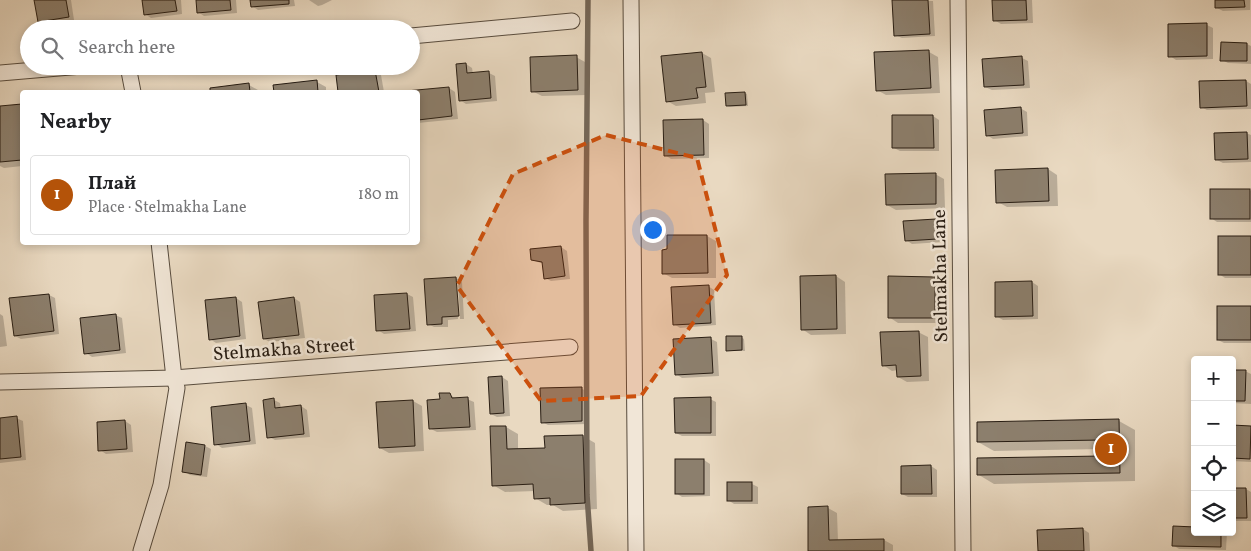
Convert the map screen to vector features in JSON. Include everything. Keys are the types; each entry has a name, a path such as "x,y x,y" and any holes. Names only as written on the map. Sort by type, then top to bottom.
{"street":[{"path":"632,0 636,551"},
{"name":"Stelmakha Lane","path":"958,0 964,551"},
{"path":"420,35 572,21"},
{"path":"0,73 20,71"},
{"path":"130,75 133,90"},
{"path":"141,551 161,484 177,388 174,378 159,245"},
{"name":"Stelmakha Street","path":"0,382 174,378 570,347"}],"highlighted area":[{"path":"606,135 697,158 727,275 641,396 541,401 457,286 513,174"}],"building":[{"path":"34,0 66,0 69,17 38,20"},
{"path":"142,0 175,0 177,11 144,15"},
{"path":"196,0 230,0 231,10 197,13"},
{"path":"250,0 289,0 289,4 251,7"},
{"path":"892,0 928,0 930,34 894,36"},
{"path":"992,0 1026,0 1027,20 993,21"},
{"path":"1215,0 1244,0 1245,7 1215,8"},
{"path":"1207,23 1207,56 1168,57 1168,24"},
{"path":"1221,42 1247,43 1247,61 1220,61"},
{"path":"929,50 931,88 876,91 874,52"},
{"path":"702,52 706,87 696,88 698,98 666,102 661,56"},
{"path":"577,55 578,90 531,92 530,57"},
{"path":"1022,56 1024,85 984,87 982,59"},
{"path":"466,63 467,73 489,71 491,98 459,101 456,64"},
{"path":"336,75 376,75 379,90 338,90"},
{"path":"317,80 318,90 274,90 273,85"},
{"path":"1246,80 1247,106 1200,108 1199,81"},
{"path":"249,83 250,90 210,90 210,88"},
{"path":"449,87 452,116 420,120 420,90 417,90"},
{"path":"745,92 746,105 726,106 725,93"},
{"path":"20,104 20,160 0,162 0,106"},
{"path":"1021,107 1023,133 986,136 984,110"},
{"path":"892,115 933,115 934,148 892,148"},
{"path":"703,119 704,155 664,156 663,120"},
{"path":"1247,132 1248,159 1215,160 1214,133"},
{"path":"1048,168 1049,201 996,203 995,170"},
{"path":"936,173 936,204 886,205 885,174"},
{"path":"1210,189 1250,189 1250,219 1210,219"},
{"path":"936,219 937,239 905,241 903,221"},
{"path":"667,235 707,235 708,273 662,274 662,250 667,249"},
{"path":"1218,236 1251,236 1251,275 1218,275"},
{"path":"561,246 565,276 544,279 542,262 531,260 530,249"},
{"path":"836,275 837,329 801,330 800,276"},
{"path":"888,276 935,277 935,318 888,318"},
{"path":"456,277 459,316 442,317 442,324 427,325 424,279"},
{"path":"1032,281 1033,316 995,317 995,282"},
{"path":"709,285 711,323 673,325 671,287"},
{"path":"407,293 410,329 376,331 374,295"},
{"path":"49,294 54,331 14,336 9,298"},
{"path":"236,297 240,336 209,340 205,300"},
{"path":"294,297 299,335 263,339 258,302"},
{"path":"1217,306 1251,306 1251,340 1217,340"},
{"path":"116,314 120,350 84,354 80,318"},
{"path":"919,331 921,376 897,377 896,365 882,366 880,332"},
{"path":"726,336 742,336 742,350 726,351"},
{"path":"711,337 713,373 675,375 673,339"},
{"path":"1236,370 1246,370 1245,401 1236,401"},
{"path":"502,376 504,413 490,414 488,377"},
{"path":"582,387 582,421 541,423 540,388"},
{"path":"439,393 450,393 452,398 468,397 470,427 429,429 427,400 440,399"},
{"path":"711,397 711,433 675,433 674,398"},
{"path":"274,398 275,408 301,405 304,434 267,438 263,400"},
{"path":"413,400 415,446 379,448 376,402"},
{"path":"246,403 250,441 214,445 211,407"},
{"path":"17,416 21,457 0,459 0,418"},
{"path":"1119,419 1120,473 977,475 977,458 1102,456 1102,440 977,442 977,422"},
{"path":"125,420 127,449 98,451 97,422"},
{"path":"1236,425 1251,426 1250,459 1236,458"},
{"path":"490,426 506,426 507,449 545,448 544,436 583,435 585,503 550,505 550,498 534,499 533,484 492,486"},
{"path":"186,442 205,445 201,475 182,472"},
{"path":"675,459 704,459 704,494 675,494"},
{"path":"931,465 932,494 901,494 901,466"},
{"path":"727,482 752,482 752,501 727,501"},
{"path":"1236,488 1246,488 1247,518 1236,518"},
{"path":"828,506 829,540 884,539 884,551 808,551 808,507"},
{"path":"1173,526 1191,527 1191,536 1221,536 1221,547 1172,546"},
{"path":"1083,528 1084,551 1038,551 1037,530"}],"waterway":[{"path":"588,0 586,221 587,495 591,551"}],"place":[{"name":"Плай","path":"1111,449"}]}
